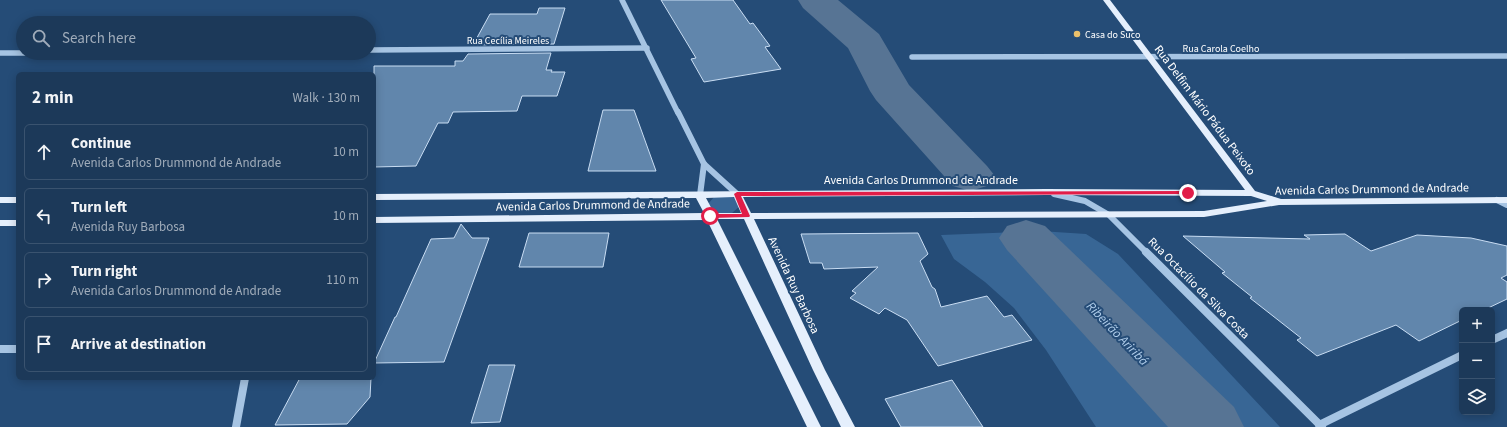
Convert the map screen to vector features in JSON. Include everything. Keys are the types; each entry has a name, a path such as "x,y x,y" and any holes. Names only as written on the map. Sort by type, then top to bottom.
{"main road":[{"name":"Rua Delfim Mário Pádua Peixoto","path":"1106,0 1252,193 1279,202"},
{"name":"Avenida Carlos Drummond de Andrade","path":"376,197 1046,192 1252,193"},
{"path":"700,194 814,427"},
{"name":"Avenida Ruy Barbosa","path":"737,194 819,370 848,427"},
{"path":"0,200 16,200"},
{"name":"Avenida Carlos Drummond de Andrade","path":"376,220 710,216 1204,214 1279,202 1502,200"},
{"path":"0,223 16,223"}],"street":[{"name":"Avenida Ruy Barbosa","path":"622,0 704,164 737,194"},
{"name":"Rua Cecília Meireles","path":"376,50 647,48"},
{"path":"0,53 16,53"},
{"name":"Rua Carola Coelho","path":"912,57 1151,58 1507,56"},
{"path":"700,194 704,164"},
{"name":"Rua Octacílio da Silva Costa","path":"1046,192 1085,201 1109,215 1320,426"},
{"path":"1502,200 1507,205"},
{"path":"1495,339 1507,333"},
{"path":"0,349 16,349"},
{"path":"1320,426 1459,356"},
{"path":"236,427 245,380"}],"shaded area":[{"path":"714,197 733,197 737,199 740,206 732,213 717,214 712,211 708,204"},
{"path":"1040,231 1086,234 1118,254 1280,427 1096,427 1046,350 1014,308 985,282 954,259 941,235"}],"building":[{"path":"661,0 733,0 750,24 753,23 770,46 765,47 781,69 704,82 691,59 696,58"},
{"path":"539,8 565,8 554,44 473,45 490,14 537,14"},
{"path":"551,53 546,70 552,70 551,72 565,72 557,96 522,96 517,111 453,112 448,123 438,123 416,166 376,167 376,72 374,72 374,66 455,66 455,61 463,61 468,54"},
{"path":"603,110 634,110 656,171 588,171"},
{"path":"461,224 472,238 489,238 444,362 376,363 376,359 431,239 454,238"},
{"path":"529,233 609,233 603,267 519,267"},
{"path":"918,233 928,254 920,261 932,287 935,289 941,307 987,296 1004,317 1012,315 1032,340 938,366 907,320 885,308 879,314 850,298 856,293 852,291 878,267 824,269 822,263 810,263 801,234"},
{"path":"1345,234 1371,251 1417,235 1471,238 1507,246 1507,275 1501,278 1507,282 1507,299 1490,307 1459,307 1459,321 1419,341 1396,325 1317,356 1297,340 1301,338 1250,298 1252,297 1222,273 1225,272 1183,236 1310,239 1304,235"},
{"path":"489,365 515,365 500,422 471,423"},
{"path":"299,380 371,380 370,397 347,424 275,425"},
{"path":"952,380 983,427 901,427 885,399"}],"waterway":[{"name":"Ribeirão Ariribá","path":"816,0 865,42 891,91 970,176"},
{"name":"Ribeirão Ariribá","path":"1026,238 1210,427"}],"place":[{"name":"Casa do Suco","path":"1077,34"}],"route":[{"path":"710,216 747,216 737,194 1046,192 1188,193"}]}
